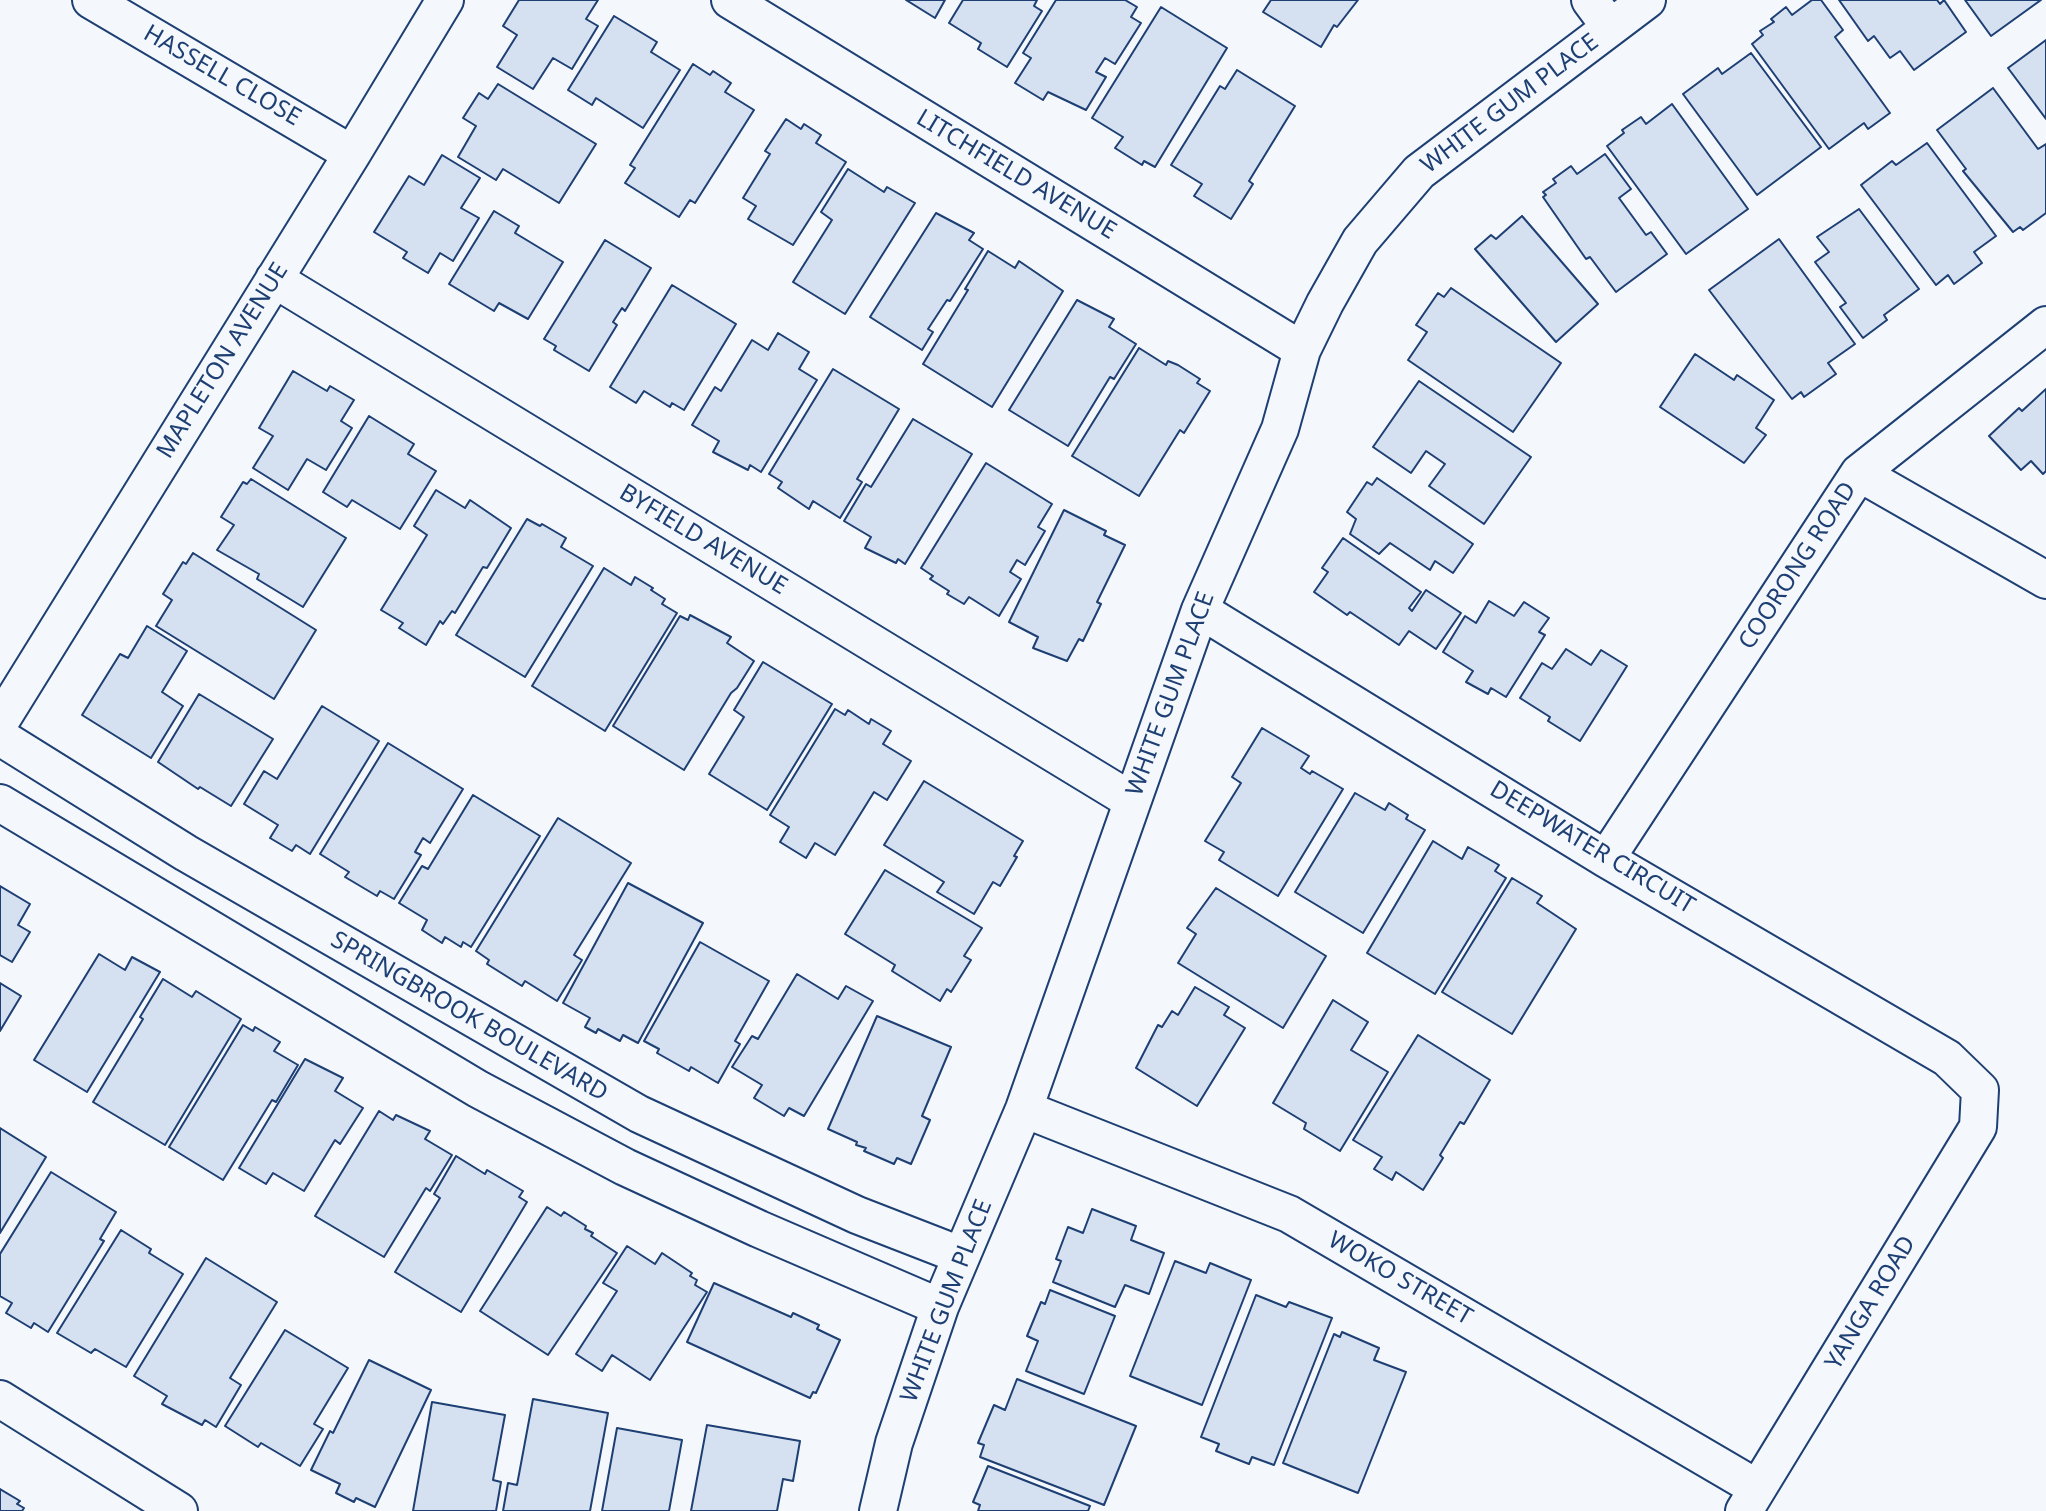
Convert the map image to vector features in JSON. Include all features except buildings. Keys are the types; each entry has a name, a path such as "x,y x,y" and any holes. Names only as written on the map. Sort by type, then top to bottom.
{"street":[{"name":"HASSELL CLOSE","path":"91,0 352,154"},
{"name":"MAPLETON AVENUE","path":"0,722 445,0"},
{"name":"LITCHFIELD AVENUE","path":"730,0 1302,350"},
{"name":"WHITE GUM PLACE","path":"878,1511 894,1443 940,1307 1024,1109 1200,610 1280,429 1302,350 1360,241 1419,172 1600,14 1647,0"},
{"name":"BYFIELD AVENUE","path":"274,279 1132,801"},
{"name":"COORONG ROAD","path":"1606,859 1859,473 2046,325"},
{"path":"1859,473 2046,580"},
{"name":"DEEPWATER CIRCUIT","path":"1200,610 1606,859 1947,1058 1980,1090"},
{"name":"SPRINGBROOK BOULEVARD","path":"0,737 200,861 639,1114 857,1215 960,1255"},
{"path":"0,803 478,1089 625,1167 940,1307"},
{"name":"YANGA ROAD","path":"1751,1500 1978,1127 1980,1090"},
{"name":"WOKO STREET","path":"1024,1109 1289,1214 1751,1500"},
{"path":"0,1399 179,1511"}]}
